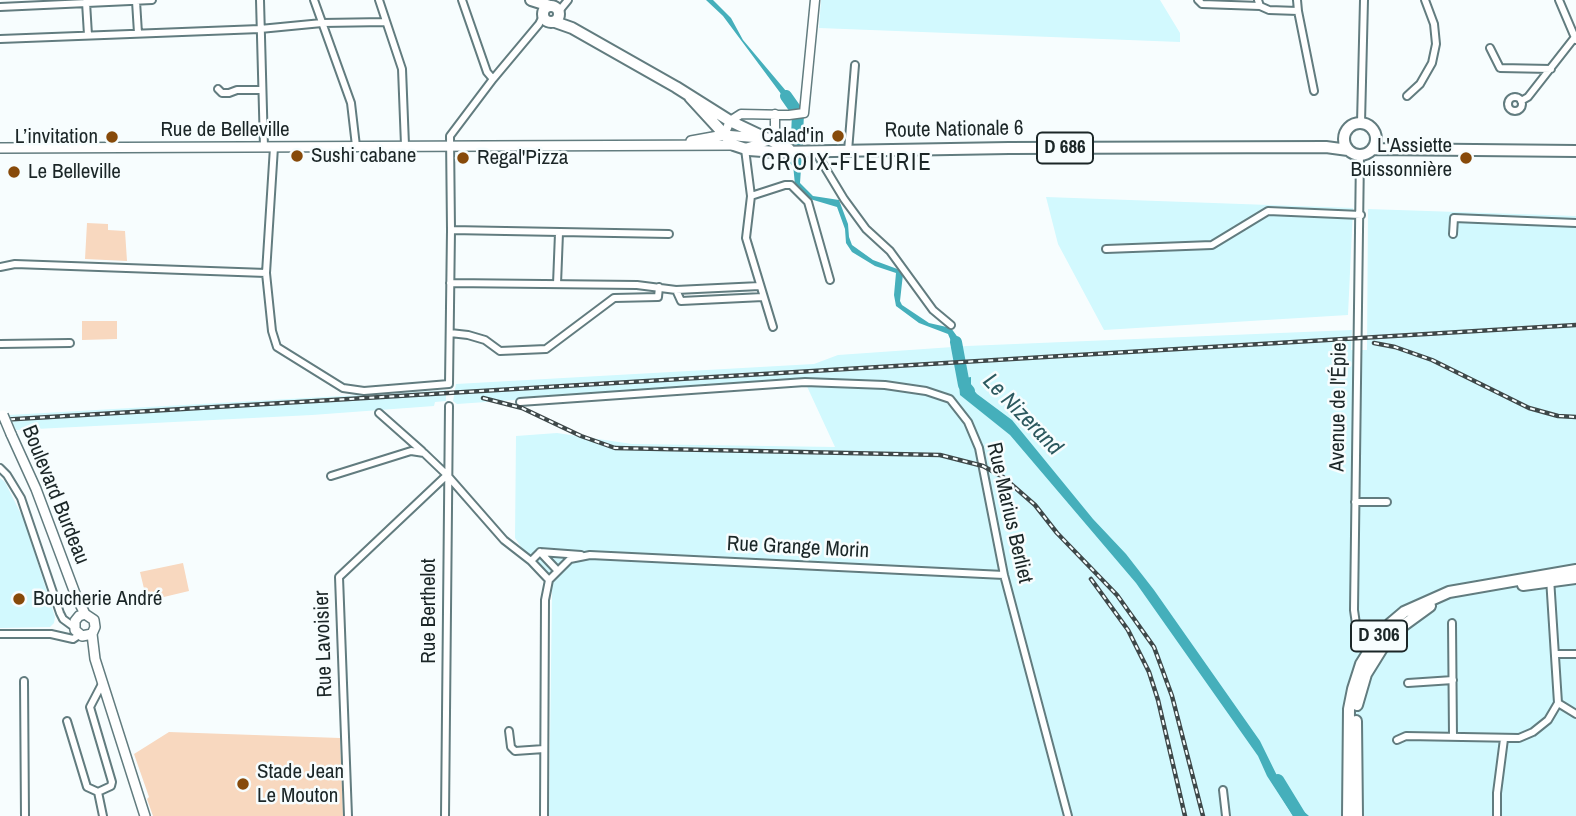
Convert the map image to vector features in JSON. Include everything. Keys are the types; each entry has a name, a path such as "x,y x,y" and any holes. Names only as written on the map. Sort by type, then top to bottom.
{"main road":[{"path":"531,0 550,15 765,139"},
{"path":"690,97 724,135 739,147"},
{"path":"1375,145 1374,130 1362,123 1352,125 1344,137 1348,150 1360,155 1375,145 1396,148 1576,150"},
{"name":"Route Nationale 6","path":"669,145 724,135 765,139 798,150"},
{"name":"Route Nationale 6","path":"1326,147 1344,137"},
{"name":"Rue de Belleville","path":"0,148 450,145"},
{"name":"Route Nationale 6","path":"450,145 669,145 739,147 776,152 1009,148 1326,147 1348,150"},
{"name":"Boulevard Burdeau","path":"1,412 36,489 76,596 80,626 95,659 145,816"},
{"name":"D 306","path":"1348,816 1349,709 1361,664 1404,612 1430,599 1462,589 1550,577 1576,570"},
{"name":"D 306","path":"1550,577 1576,578"},
{"name":"D 306","path":"1357,816 1356,714 1366,674 1380,643"}],"street":[{"path":"0,7 152,0"},
{"path":"260,0 262,90 269,147 266,273 271,331 276,347 343,388 364,391 449,384 452,230 450,136 493,79 550,15 567,1"},
{"path":"314,0 351,103 356,146"},
{"path":"379,0 402,69 405,145"},
{"path":"461,0 487,72 493,79"},
{"path":"724,135 730,121 741,114 804,113 815,0"},
{"path":"1198,0 1202,4 1259,3 1269,10 1297,11"},
{"path":"1297,0 1314,91"},
{"path":"1362,123 1364,0"},
{"path":"1408,96 1420,84 1432,63 1436,44 1434,24 1425,0"},
{"path":"1521,101 1528,97 1576,38 1559,0"},
{"path":"136,1 138,33"},
{"path":"86,2 88,35"},
{"path":"0,40 386,22"},
{"path":"1490,48 1500,68 1551,69"},
{"path":"848,151 855,65"},
{"path":"218,89 222,93 262,90"},
{"path":"773,327 746,238 751,196 739,147 765,139 775,132 775,114"},
{"path":"816,151 844,200 866,229 890,251 933,310 951,325"},
{"name":"Avenue de l'Épie","path":"1360,155 1354,610 1356,624 1380,643"},
{"path":"751,196 785,185 791,186 808,202 830,280"},
{"path":"1105,249 1212,245 1268,211 1361,215"},
{"path":"1453,234 1454,218 1576,223"},
{"path":"452,230 669,234"},
{"path":"557,284 559,233"},
{"path":"0,267 15,264 266,273"},
{"path":"450,283 659,287 676,290 760,286"},
{"path":"450,333 485,340 500,351 546,349 614,298 659,297 659,287"},
{"path":"676,290 681,301 763,297"},
{"path":"0,344 70,343"},
{"name":"Rue Marius Berliet","path":"520,402 805,382 885,385 926,391 950,399 968,422 979,448 1004,575 1068,816"},
{"name":"Rue Berthelot","path":"445,816 449,406"},
{"path":"379,413 447,475 504,540 531,561 549,580"},
{"path":"331,476 411,452 424,453"},
{"path":"0,468 21,498 63,618 80,626"},
{"name":"Rue Lavoisier","path":"348,816 339,577 447,475"},
{"path":"1355,502 1388,502"},
{"path":"531,561 540,552 557,570 549,580 545,600 544,816"},
{"name":"Rue Grange Morin","path":"540,552 1004,575"},
{"name":"Rue Grange Morin","path":"557,570 570,559 590,555"},
{"path":"1396,740 1406,736 1519,738 1533,732 1548,720 1558,703 1550,577"},
{"path":"1452,623 1453,737"},
{"path":"0,634 51,634 63,637 80,626"},
{"path":"1556,654 1576,654"},
{"path":"1408,683 1452,680"},
{"path":"24,681 24,816"},
{"path":"66,721 87,787 98,792 111,786 90,708 102,684"},
{"path":"1558,703 1576,714"},
{"path":"509,731 511,747 515,751 544,749"},
{"path":"1497,816 1504,739"},
{"path":"1223,790 1226,816"},
{"path":"98,792 103,816"}],"shaded area":[{"path":"821,0 1160,0 1180,33 1180,42 819,28"},
{"path":"1046,197 1353,208 1348,315 1104,330 1058,244"},
{"path":"1368,209 1576,216 1576,816 549,816 552,592 515,538 516,436 557,433 632,444 835,447 804,380 457,404 453,401 456,384 814,364 838,355 967,346 1352,330 1351,350 1367,350"},
{"path":"87,223 108,224 108,230 125,231 127,261 85,259"},
{"path":"82,321 117,321 117,339 82,340"},
{"path":"446,390 446,401 435,402 434,406 312,415 16,430 9,415"},
{"path":"0,478 5,482 24,520 55,617 50,627 0,628"},
{"path":"183,563 189,591 147,601 140,572"},
{"name":"Stade Jean Le Mouton","path":"169,732 340,738 343,816 153,816 134,754"}],"water":[{"path":"706,0 713,0 731,18 743,40 799,109 793,110 723,16"},
{"path":"792,154 802,154 800,183 813,196 839,200 852,245 873,260 900,270 903,274 900,301 902,305 929,323 951,328 959,339 962,358 958,358 948,334 919,323 896,306 896,273 875,266 852,252 846,243 845,229 837,207 810,199 795,185"},
{"path":"958,375 971,377 971,387 977,394 1012,420 1093,519 1126,554 1260,741 1288,798 1309,816 1293,816 1267,776 1258,756 1136,583 1010,435 960,395"}],"waterway":[{"name":"Le Nizerand","path":"786,96 798,113 796,161"},
{"name":"Le Nizerand","path":"956,342 964,385 969,391"},
{"name":"Le Nizerand","path":"1278,780 1300,816"}],"railway":[{"path":"0,420 1576,325"},
{"path":"1374,343 1432,360 1529,408 1558,416 1576,417"},
{"path":"483,398 522,408 581,436 615,448 940,455 983,466 1003,477 1035,505 1057,533 1117,595 1154,647 1172,696 1203,816"},
{"path":"1091,579 1128,630 1149,672 1185,816"}],"place":[{"name":"Calad'in","path":"838,136"},
{"name":"L’invitation","path":"112,137"},
{"name":"Sushi cabane","path":"297,156"},
{"name":"Regal'Pizza","path":"463,158"},
{"name":"L'Assiette Buissonnière","path":"1466,158"},
{"name":"Le Belleville","path":"14,172"},
{"name":"Boucherie André","path":"19,599"},
{"name":"Stade Jean Le Mouton","path":"243,784"}],"district":[{"name":"CROIX-FLEURIE","path":"847,164"}]}
